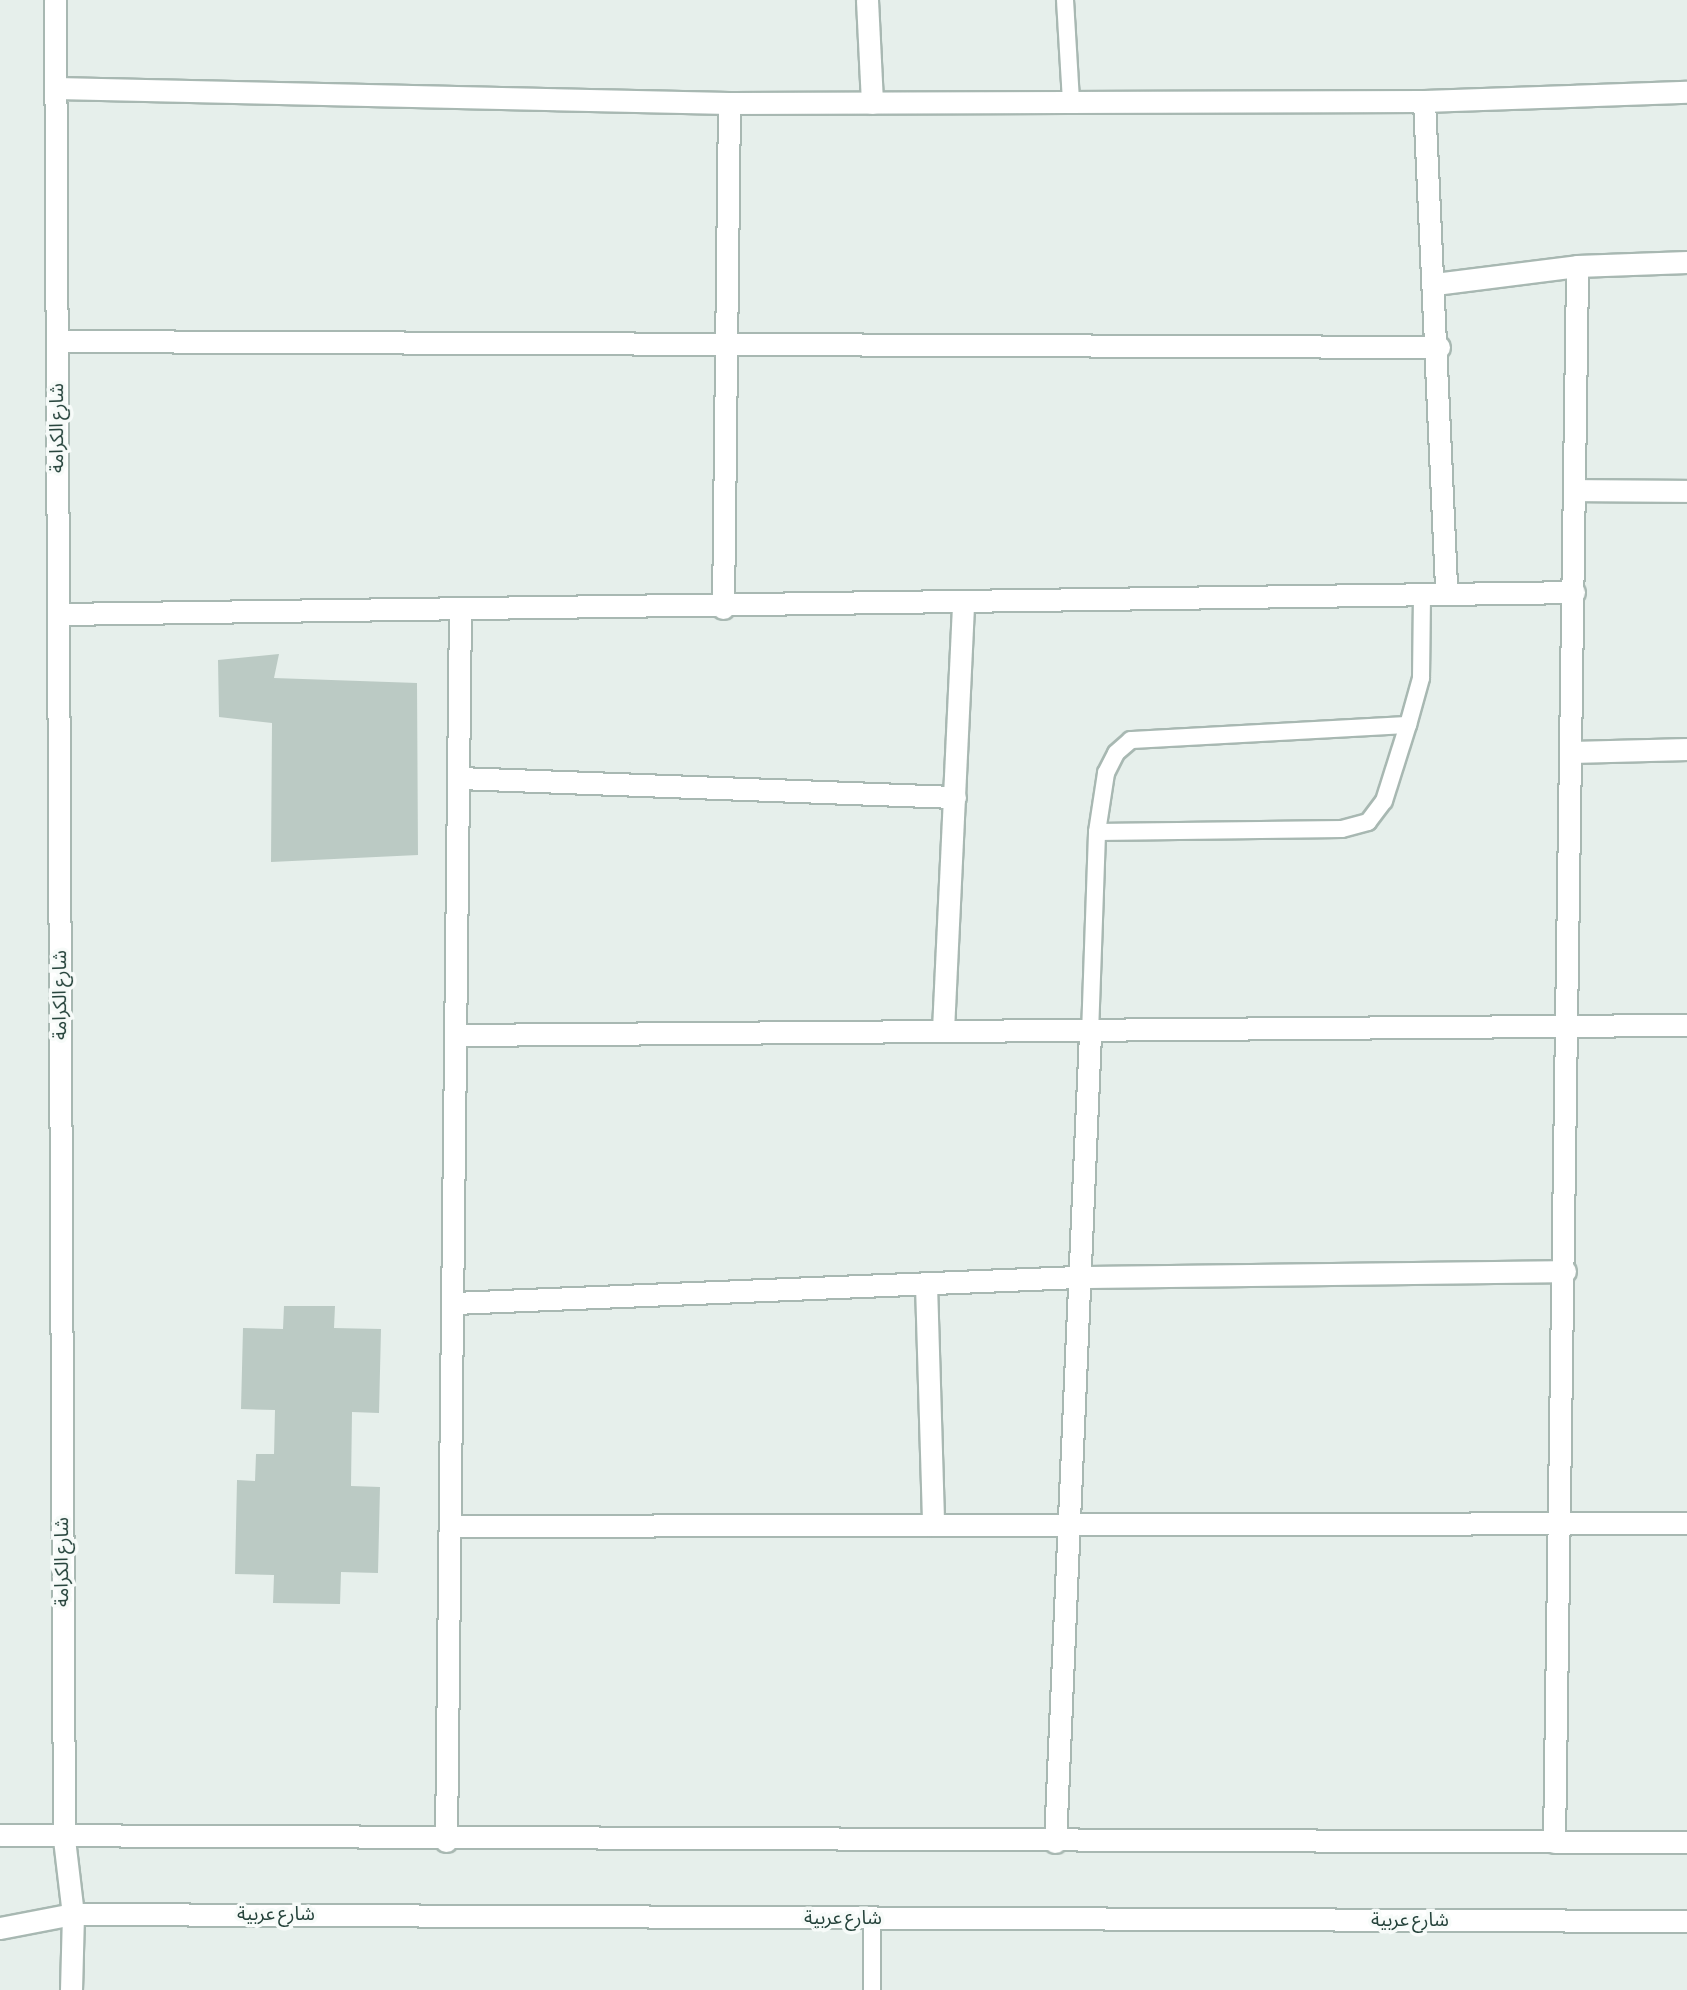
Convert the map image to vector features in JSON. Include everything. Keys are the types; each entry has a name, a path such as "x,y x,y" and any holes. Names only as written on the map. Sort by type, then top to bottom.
{"street":[{"name":"شارع الكرامة","path":"55,0 64,1839 73,1914 71,1990"},
{"path":"867,0 872,103"},
{"path":"56,88 729,103 1424,101 1687,92"},
{"path":"1424,101 1439,347 1446,594"},
{"path":"723,608 729,103"},
{"path":"1436,284 1577,265 1687,262"},
{"path":"1554,1842 1563,1528 1566,1027 1577,265"},
{"path":"58,341 1439,347"},
{"path":"1575,490 1687,491"},
{"path":"60,614 723,608 1574,592"},
{"path":"943,1030 963,603"},
{"path":"446,1841 453,1526 460,610"},
{"path":"1572,752 1687,749"},
{"path":"459,778 955,797"},
{"path":"456,1035 943,1030 1090,1034 1687,1025"},
{"path":"1055,1842 1072,1524 1078,1277 1090,1034"},
{"path":"454,1303 1078,1277 1565,1271"},
{"path":"926,1284 933,1525"},
{"path":"453,1526 1072,1524 1563,1528 1687,1523"},
{"path":"0,1835 64,1839 446,1841 1687,1842"},
{"name":"شارع عربية","path":"0,1928 73,1914 872,1920 1687,1921"}],"lane":[{"path":"1065,0 1072,102"},
{"path":"1097,832 1342,829 1368,822 1384,801 1422,678 1422,595"},
{"path":"1090,1034 1097,832 1106,773 1131,740 1408,725"},
{"path":"872,1920 872,1990"}],"building":[{"path":"279,654 274,678 417,683 418,855 271,862 272,723 219,717 218,660"},
{"path":"284,1306 335,1306 334,1328 381,1329 379,1413 352,1412 351,1486 380,1487 378,1573 341,1572 340,1604 273,1603 274,1575 235,1574 237,1480 255,1481 256,1454 274,1454 275,1410 241,1409 243,1328 283,1329"}]}
